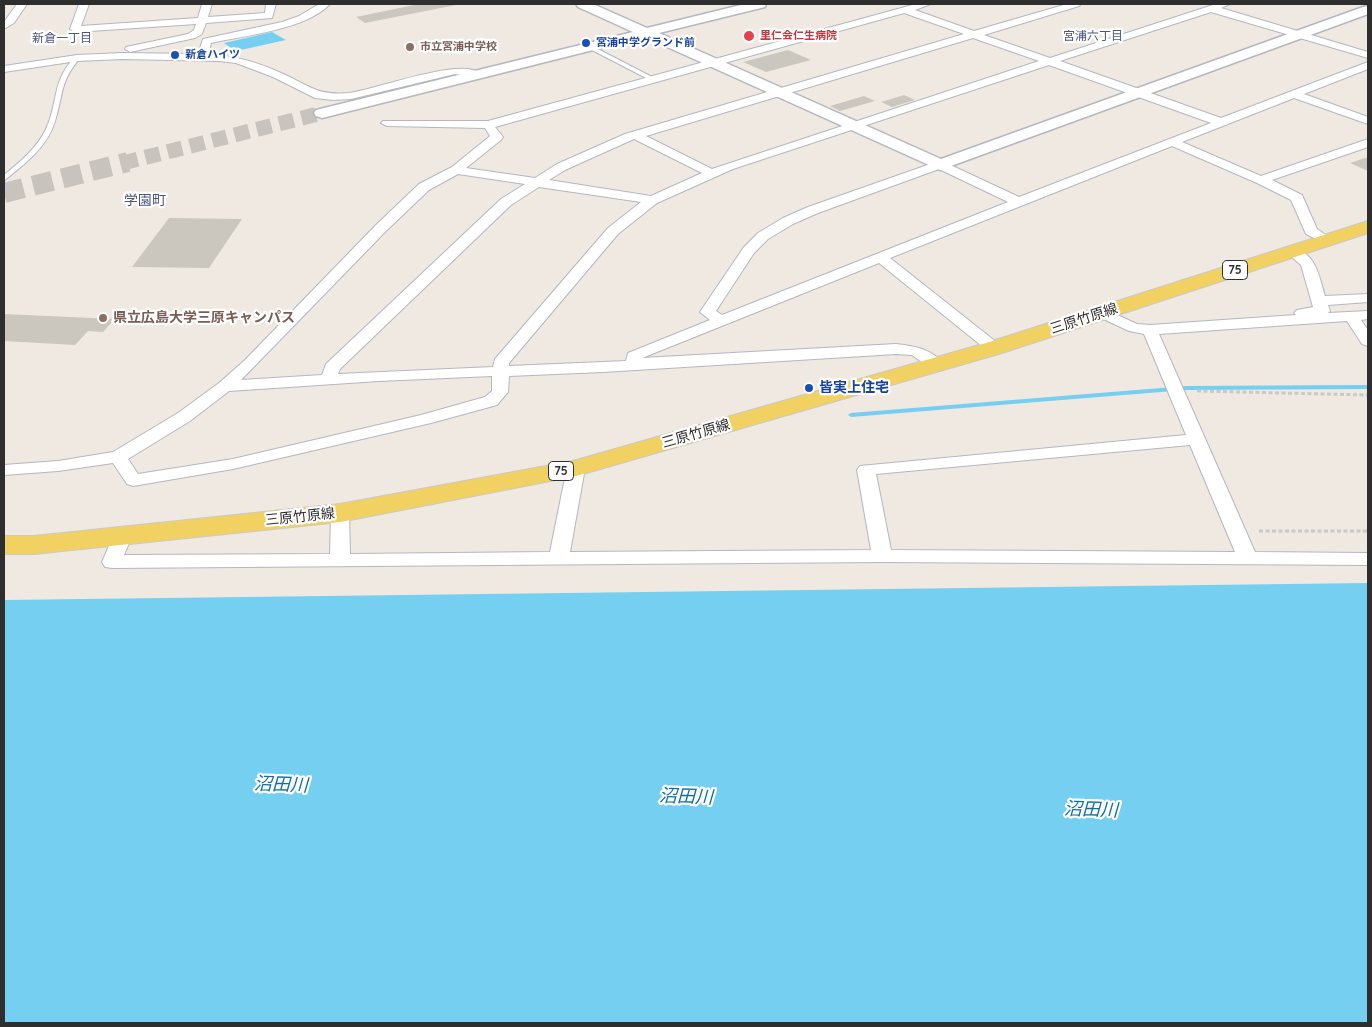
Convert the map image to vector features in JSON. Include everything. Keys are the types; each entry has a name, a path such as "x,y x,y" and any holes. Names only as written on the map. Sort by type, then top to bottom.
{"main road":[{"name":"三原竹原線","path":"4,545 34,545 340,513 576,468 994,348 1368,227"}],"street":[{"path":"4,26 14,18 16,10 22,4"},
{"path":"84,4 85,17 75,29 269,16 271,4"},
{"path":"202,57 207,41 285,24 302,18 325,4"},
{"path":"585,4 1019,202"},
{"path":"322,113 760,4"},
{"path":"386,123 488,125 926,4"},
{"path":"329,379 332,367 506,202 535,182 594,151 635,135 1076,4"},
{"path":"1195,4 1368,55"},
{"path":"118,457 133,480 233,464 491,402 500,392 499,372 501,362 613,231 652,200 711,173 1225,4"},
{"path":"122,56 132,48 191,36 198,32 206,7 167,12"},
{"path":"905,10 1223,123"},
{"path":"720,322 708,312 749,250 764,236 788,221 813,210 1368,10"},
{"path":"4,69 48,61 122,56 202,57 238,60 277,75 319,96 333,98 351,96 455,71 476,74"},
{"path":"634,365 634,356 1368,65"},
{"path":"1297,94 1368,122"},
{"path":"4,470 58,466 118,457 147,441 225,386 251,363 381,228 424,187 456,170 497,137 488,125"},
{"path":"635,135 711,173"},
{"path":"1172,142 1261,180 1297,198 1311,231 1326,240"},
{"path":"1261,180 1368,143"},
{"path":"456,170 652,200"},
{"path":"1292,251 1308,263 1321,306"},
{"path":"880,257 994,348"},
{"path":"1276,321 1273,316 1368,298"},
{"path":"1102,313 1134,328 1150,330 1368,315"},
{"path":"1351,316 1368,341"},
{"path":"1150,330 1248,559"},
{"path":"225,386 329,379 634,365 896,349 916,351 936,365"},
{"path":"882,556 866,470 1197,439"},
{"path":"559,558 576,468"},
{"path":"340,513 340,559"},
{"path":"122,536 112,562 882,556 1368,559"}],"lane":[{"path":"590,46 652,79"},
{"path":"4,178 23,162 45,136 51,123 61,78 68,66 77,58"}],"path":[{"path":"1176,391 1368,395"},
{"path":"1236,531 1368,531"}],"water":[{"path":"272,32 286,40 236,51 224,43"},
{"name":"沼田川","path":"1368,583 1368,1023 4,1023 4,600"}],"building":[{"path":"419,4 456,5 365,23 356,17"},
{"path":"788,50 811,60 766,72 743,62"},
{"path":"904,95 915,100 892,107 881,102"},
{"path":"864,96 875,101 840,111 830,106"},
{"path":"1368,157 1368,171 1350,163"},
{"path":"169,218 242,219 209,268 132,267"},
{"path":"4,314 115,319 103,332 88,331 75,345 4,341"}],"waterway":[{"path":"851,415 1186,388 1368,387"}],"tunnel":[{"path":"123,163 322,113"},
{"path":"4,193 128,162"}],"place":[{"name":"里仁会仁生病院","path":"749,36"},
{"name":"宮浦中学グランド前","path":"586,43"},
{"name":"市立宮浦中学校","path":"410,47"},
{"name":"新倉ハイツ","path":"175,55"},
{"name":"県立広島大学三原キャンパス","path":"103,318"},
{"name":"皆実上住宅","path":"809,388"}],"district":[{"name":"宮浦六丁目","path":"1093,36"},
{"name":"新倉一丁目","path":"62,38"},
{"name":"学園町","path":"145,201"}]}
